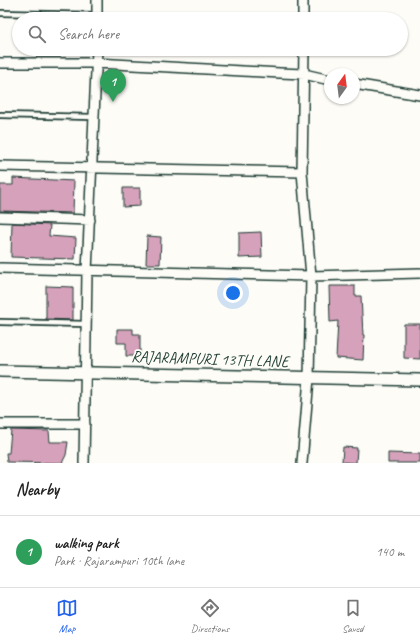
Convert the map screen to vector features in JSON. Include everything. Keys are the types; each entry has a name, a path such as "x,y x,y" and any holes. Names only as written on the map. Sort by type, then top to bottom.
{"street":[{"path":"97,0 97,12"},
{"path":"303,0 303,12"},
{"path":"84,463 87,272 96,56"},
{"path":"302,463 309,378 311,276 302,172 304,56"},
{"path":"0,63 96,63 304,74 324,79"},
{"path":"360,85 420,95"},
{"path":"0,166 302,172"},
{"path":"0,217 90,220"},
{"path":"0,268 87,272 311,276 420,273"},
{"name":"RAJARAMPURI 13TH LANE","path":"0,371 420,380"},
{"path":"0,424 85,424"}],"lane":[{"path":"0,13 12,13"},
{"path":"0,115 93,117"},
{"path":"0,322 86,324"}],"building":[{"path":"13,178 74,181 73,213 0,211 0,185 13,185"},
{"path":"123,188 140,188 140,206 123,207"},
{"path":"12,223 50,225 49,236 76,238 75,259 11,257"},
{"path":"261,232 262,257 239,258 239,233"},
{"path":"147,236 161,237 160,264 146,264"},
{"path":"46,286 73,287 73,320 46,319"},
{"path":"329,286 355,286 355,296 361,296 364,335 363,360 336,358 338,321 330,322"},
{"path":"404,324 420,324 420,359 404,358"},
{"path":"117,329 133,329 133,334 140,334 140,356 126,356 126,343 117,343"},
{"path":"11,430 49,431 50,442 68,442 66,455 62,463 7,462 6,453 9,453"},
{"path":"343,447 357,448 356,463 342,462"},
{"path":"388,453 420,454 420,463 388,463"}],"place":[{"name":"walking park","path":"113,102"}]}
